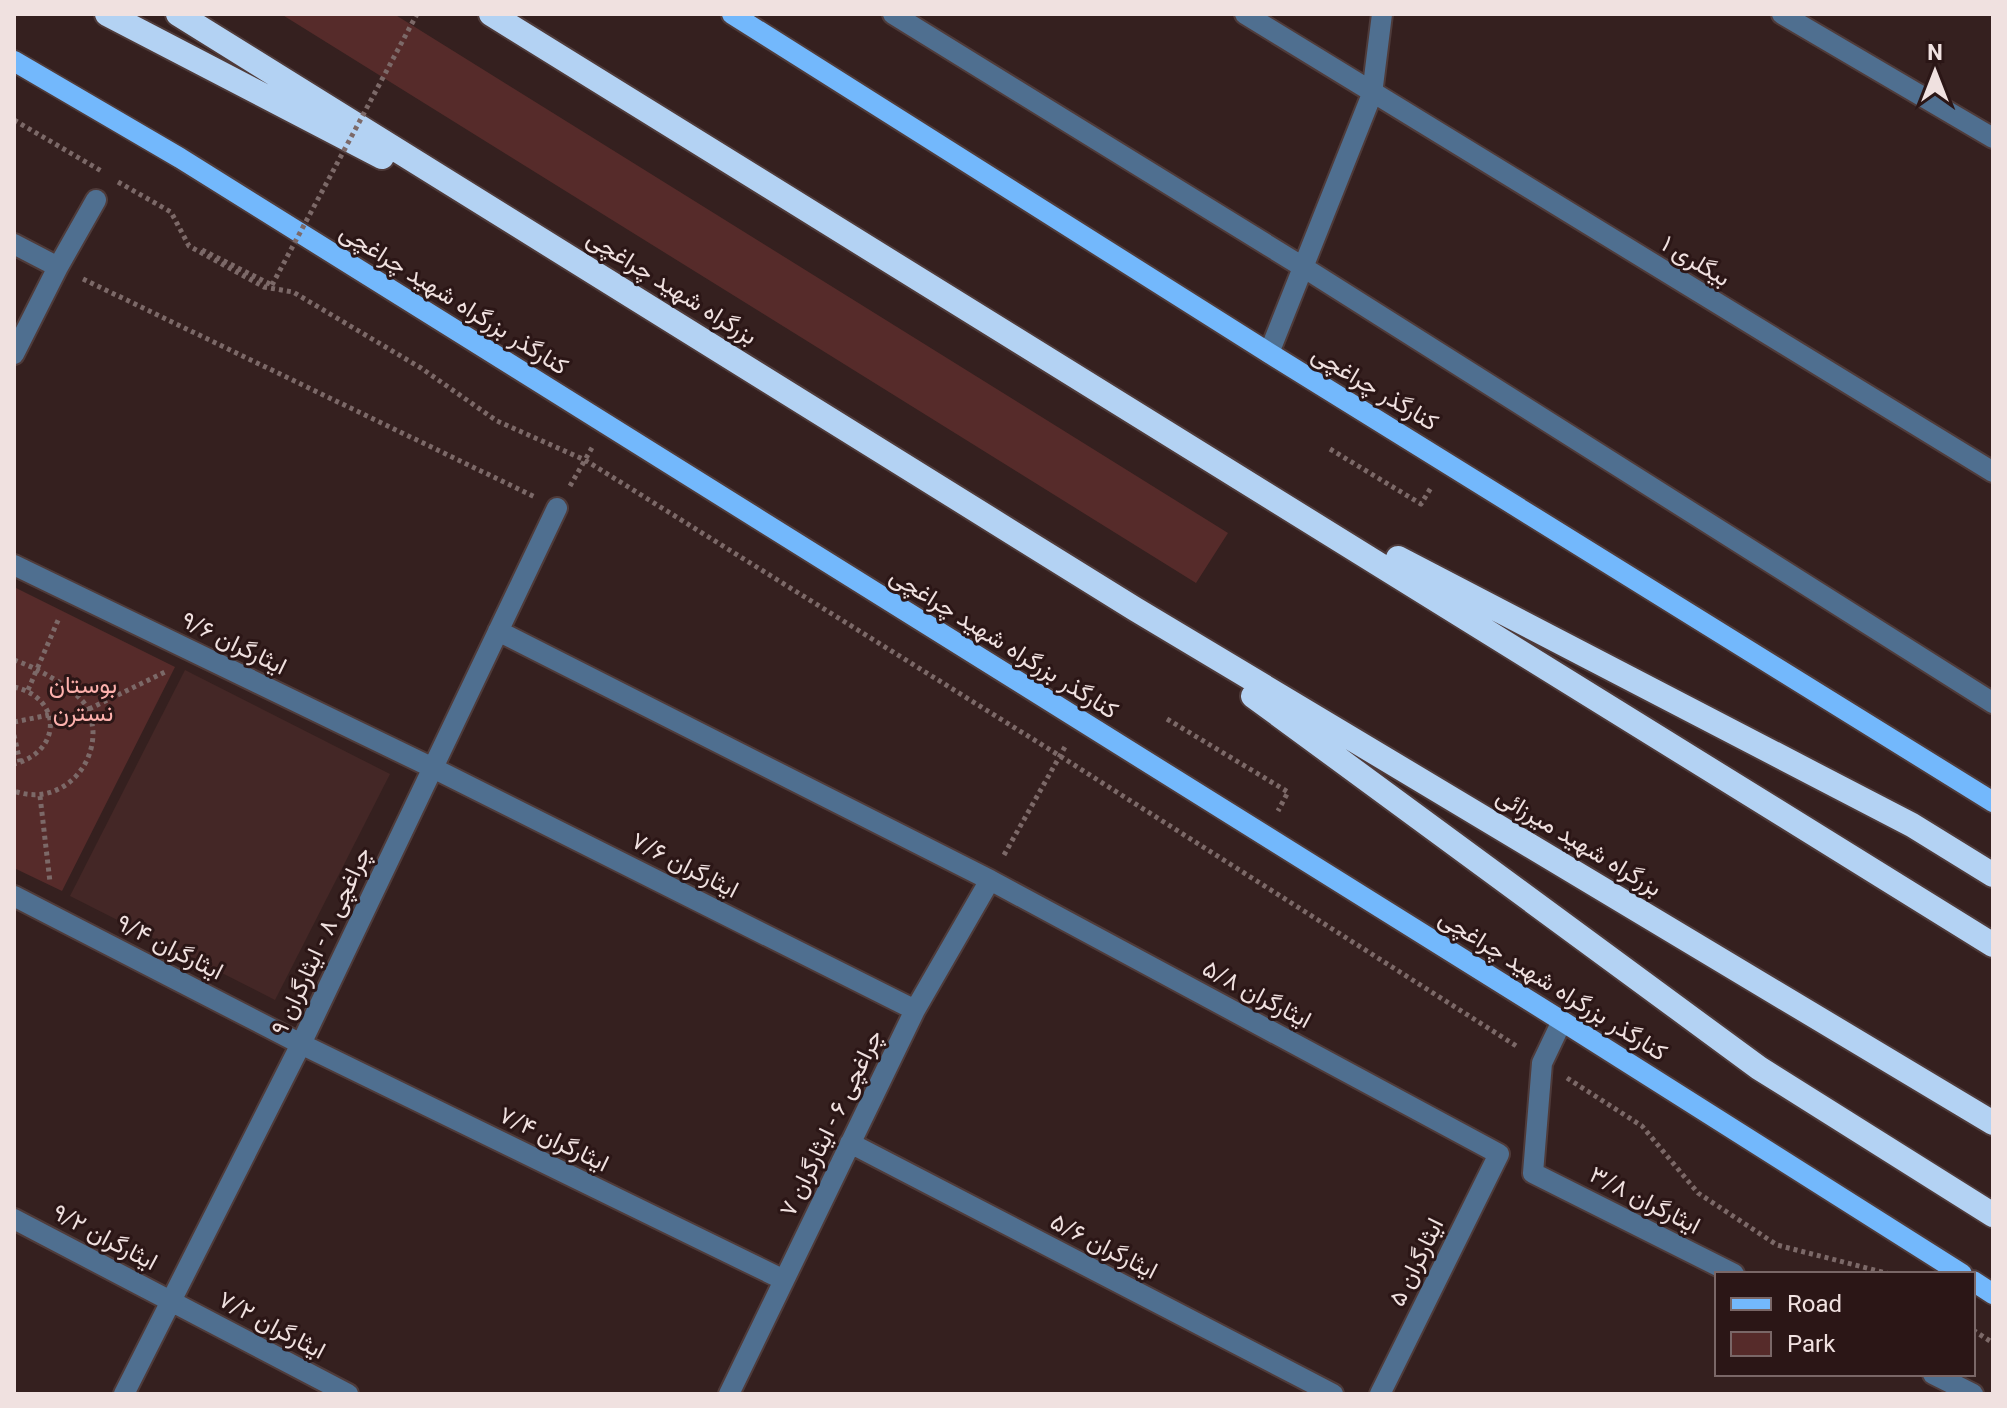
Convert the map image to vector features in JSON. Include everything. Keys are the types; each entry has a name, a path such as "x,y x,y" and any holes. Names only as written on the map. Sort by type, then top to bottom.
{"highway":[{"path":"107,14 552,246"},
{"name":"بزرگراه شهید چراغچی","path":"178,14 1135,609"},
{"path":"491,14 1993,945"},
{"path":"511,14 607,86"},
{"path":"1229,470 1912,825 1993,875"},
{"path":"1135,609 1759,1068 1993,1215"},
{"name":"بزرگراه شهید میرزائی","path":"1135,609 1993,1123"}],"main road":[{"name":"کنارگذر چراغچی","path":"732,14 1269,353 1993,802"},
{"name":"کنارگذر بزرگراه شهید چراغچی","path":"14,61 180,158 1959,1272"},
{"path":"1975,1282 1993,1294"}],"street":[{"path":"893,14 1303,267 1993,703"},
{"name":"بیگلری ۱","path":"1245,14 1993,472"},
{"path":"1269,353 1372,94 1382,14"},
{"path":"1782,14 1993,138"},
{"path":"14,354 96,200"},
{"path":"14,244 58,267"},
{"name":"چراغچی ۸ - ایثارگران ۹","path":"124,1394 301,1044 557,508"},
{"name":"ایثارگران ۹/۶","path":"14,565 431,767"},
{"name":"ایثارگران ۵/۸","path":"498,631 990,880 1499,1154"},
{"name":"ایثارگران ۷/۶","path":"431,767 915,1010"},
{"name":"چراغچی ۶ - ایثارگران ۷","path":"729,1394 915,1010 990,880"},
{"name":"ایثارگران ۹/۴","path":"14,896 301,1044"},
{"path":"1542,1063 1562,1021"},
{"name":"ایثارگران ۷/۴","path":"301,1044 784,1280"},
{"name":"ایثارگران ۳/۸","path":"1542,1063 1533,1173 1730,1272"},
{"name":"ایثارگران ۵/۶","path":"850,1143 1333,1394"},
{"name":"ایثارگران ۵","path":"1380,1394 1499,1154"},
{"name":"ایثارگران ۹/۲","path":"14,1219 171,1302"},
{"name":"ایثارگران ۷/۲","path":"171,1302 348,1394"},
{"path":"1937,1376 1973,1394"}],"path":[{"path":"189,246 210,252 272,285 417,14"},
{"path":"14,120 171,212 189,246 264,287 293,292 421,368 497,421 585,460 1060,756 1642,1126 1698,1193 1777,1245 1882,1272"},
{"path":"58,267 557,508 605,425"},
{"path":"1330,449 1421,504 1446,462"},
{"path":"28,690 71,592"},
{"path":"89,709 198,654"},
{"path":"14,660 74,692 89,709 93,744 86,765 73,781 58,790 40,796 14,791"},
{"path":"14,687 28,690 41,700 49,715 50,735 43,749 29,761 17,763 14,735"},
{"path":"14,722 49,715"},
{"path":"1167,719 1288,792 1264,836"},
{"path":"990,880 1081,722"},
{"path":"40,796 54,916"},
{"path":"1975,1331 1993,1343"}],"shaded area":[{"path":"185,670 390,774 275,1000 70,896"}],"green space":[{"path":"281,14 394,14 1228,533 1196,583"},
{"name":"بوستان نسترن","path":"14,587 175,667 62,891 14,868"}]}
